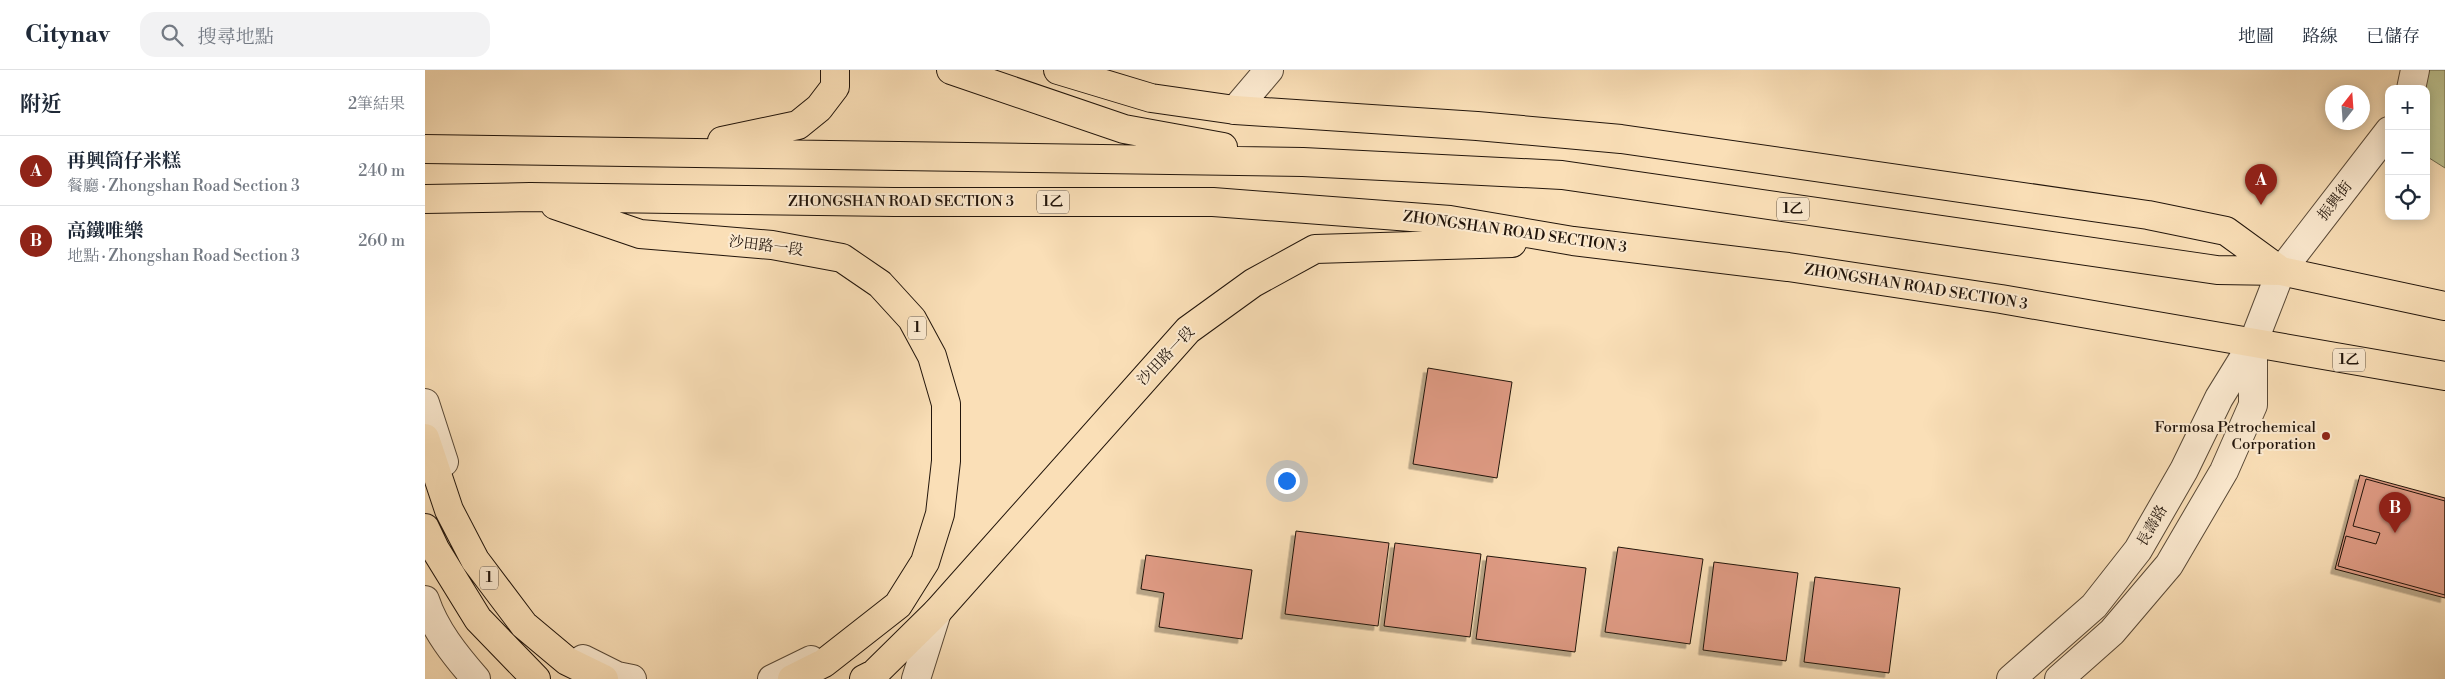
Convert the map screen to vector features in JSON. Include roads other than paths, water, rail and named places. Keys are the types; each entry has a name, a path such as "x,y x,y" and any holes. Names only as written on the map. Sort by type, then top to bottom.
{"main road":[{"path":"670,153 798,125 819,108 835,87 835,70"},
{"path":"951,70 1124,129 1303,162"},
{"path":"1058,70 1151,98 1235,110 1477,126 1621,139 2119,211 2226,231 2281,271"},
{"name":"1乙","path":"425,149 1303,162 1562,175 2217,270 2281,271 2445,306"},
{"name":"ZHONGSHAN ROAD SECTION 3","path":"425,199 530,197 894,202 1213,202 1450,220 1573,241 1789,268 2001,299 2445,376"},
{"name":"沙田路一段","path":"530,197 640,234 773,245 841,258 880,284 912,319 932,356 946,404 946,461 941,514 925,562 898,604 824,663 792,679"},
{"name":"沙田路一段","path":"864,679 874,674 937,612 1188,330 1253,283 1315,250 1573,241"},
{"name":"1","path":"425,438 449,510 475,560 524,625 567,661 604,679"},
{"name":"1","path":"425,528 435,549 478,619 536,679"}],"street":[{"path":"1235,110 1269,70"},
{"path":"2412,85 2415,70"},
{"name":"振興街","path":"2281,271 2385,136"},
{"path":"530,197 635,242 772,253 837,267 874,293 903,326 922,360 936,405 937,460 932,515 919,558 893,597 821,655 772,679"},
{"name":"長壽路","path":"2011,679 2094,606 2139,550 2183,470 2219,398 2253,343 2281,271"},
{"name":"長壽路","path":"2059,679 2112,632 2169,565 2224,471 2253,405 2253,343"},
{"path":"425,403 459,510 481,557 529,620 573,654 617,676 632,679"},
{"path":"425,600 431,618 457,658 476,679"},
{"path":"916,679 937,612"}],"place":[{"name":"再興筒仔米糕","path":"2261,205"},
{"name":"Formosa Petrochemical Corporation","path":"2326,436"},
{"name":"高鐵唯樂","path":"2395,533"}]}
